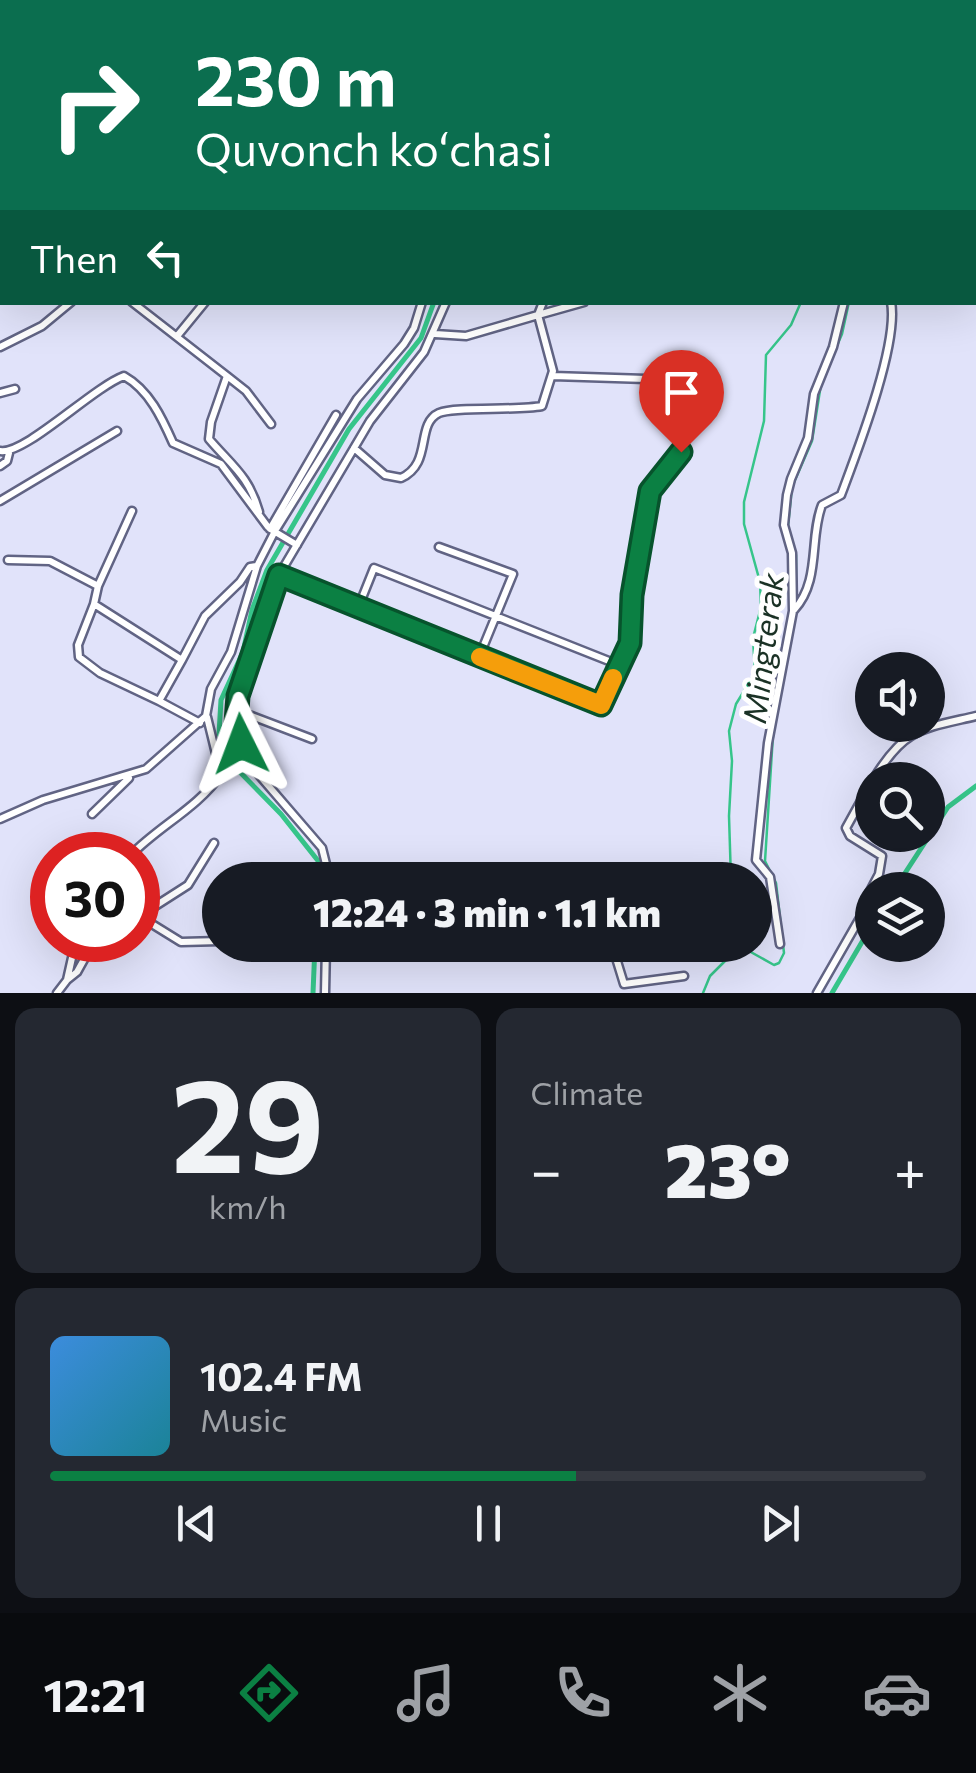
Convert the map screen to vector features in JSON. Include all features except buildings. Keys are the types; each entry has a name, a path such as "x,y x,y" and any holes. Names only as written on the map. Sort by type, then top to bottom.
{"street":[{"path":"0,347 42,326 68,305"},
{"path":"178,335 203,305"},
{"path":"271,529 357,399 404,344 421,305"},
{"path":"326,862 322,848 247,761 238,737 236,710 279,575 370,420 435,334 445,305"},
{"path":"354,448 385,475 402,478 418,465 428,424 436,415 542,406 552,376 538,315 542,305"},
{"path":"435,334 466,336 573,305"},
{"path":"780,944 770,877 756,860 768,743 794,611 792,552 784,525 790,479 808,438 814,394 833,348 843,305"},
{"path":"794,611 816,562 822,504 841,495 878,384 893,329 891,305"},
{"path":"144,306 246,392 271,424"},
{"path":"0,466 9,459 4,452 124,376 152,402 173,444 221,464 271,529 297,544"},
{"path":"227,376 209,440 238,468 271,529"},
{"path":"552,376 646,379"},
{"path":"0,394 15,389"},
{"path":"154,832 193,804 222,774 206,716 212,689 231,652 271,529 336,415"},
{"path":"0,501 118,431"},
{"path":"279,575 601,705 630,643 632,595 650,491 681,452"},
{"path":"132,511 98,586 78,645 80,657 100,672 200,722"},
{"path":"438,546 513,574 479,657"},
{"path":"8,560 50,561 98,586"},
{"path":"159,701 211,608 240,582 250,567 257,566"},
{"path":"358,608 374,568 618,665"},
{"path":"94,604 182,660"},
{"path":"236,710 312,739"},
{"path":"0,819 43,800 134,774 152,765 206,716"},
{"path":"885,762 894,747 909,735 976,716"},
{"path":"92,814 134,774"},
{"path":"855,812 846,828 855,839"},
{"path":"160,902 188,884 214,843"},
{"path":"817,993 855,926"},
{"path":"160,929 181,942 202,941"},
{"path":"67,980 71,962"},
{"path":"57,993 83,962"},
{"path":"325,993 326,962"},
{"path":"617,962 624,984 684,976"}],"waterway":[{"path":"319,862 281,814 231,763 219,734 221,700 243,652 252,610 267,570 349,429 421,338 433,305"},
{"path":"730,862 729,731 736,704 755,673 753,638 761,607 760,582 744,524 744,502 764,421 766,355 791,325 800,305"},
{"name":"Mingterak","path":"824,376 842,334 848,305"},
{"name":"Mingterak","path":"796,589 796,555 788,526 792,487 812,441 821,384"},
{"name":"Mingterak","path":"782,688 793,627"},
{"name":"Mingterak","path":"766,862 773,735"},
{"path":"906,872 948,807 976,786"},
{"name":"Mingterak","path":"769,962 779,963 784,953 772,875"},
{"path":"832,993 855,954"},
{"path":"313,993 314,962"},
{"path":"703,993 710,976 724,962"}],"slow traffic":[{"path":"480,657 601,705 613,678"}],"route":[{"path":"241,744 236,723 238,696 279,575 601,705 630,643 632,595 650,491 681,452"}]}
